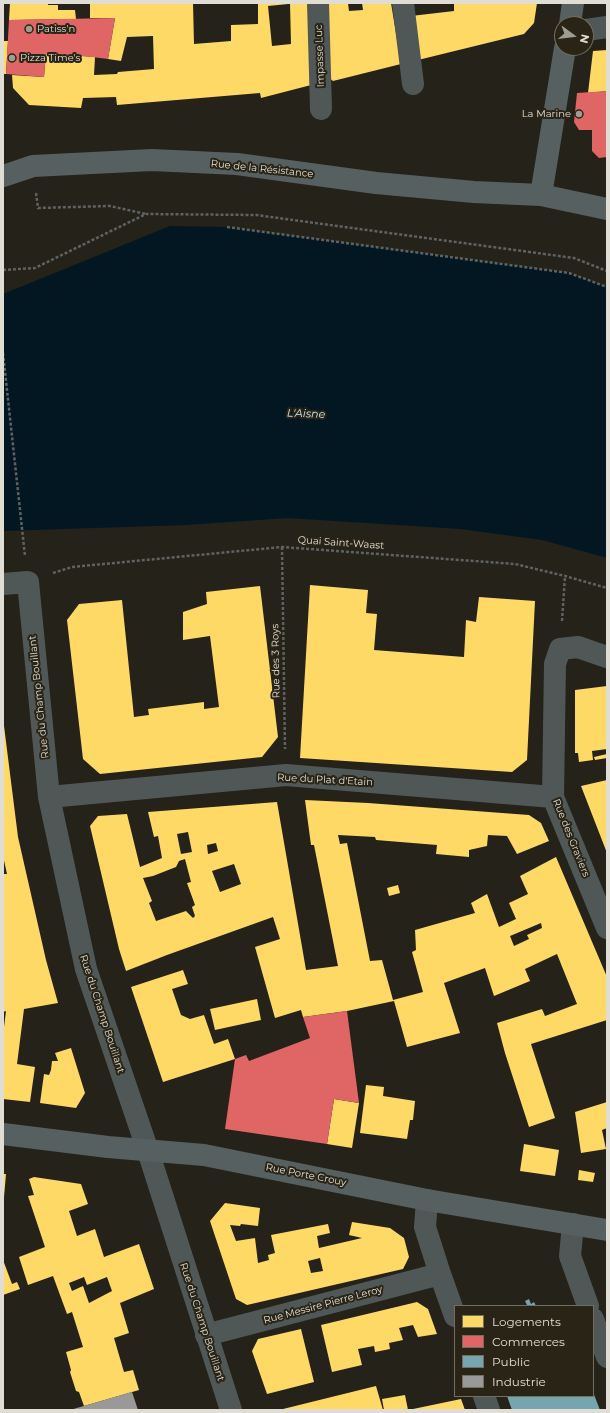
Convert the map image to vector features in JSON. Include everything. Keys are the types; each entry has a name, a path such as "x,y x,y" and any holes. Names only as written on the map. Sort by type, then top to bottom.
{"main road":[{"path":"571,16 573,3"},
{"path":"541,195 563,56"},
{"name":"Rue de la Résistance","path":"3,176 33,166 152,160 237,164 376,183 474,192 541,195 607,209"},
{"name":"Rue Porte Crouy","path":"3,1134 148,1151 204,1155 427,1200 607,1230"}],"street":[{"name":"Impasse Luc","path":"318,3 321,109"},
{"path":"403,3 413,84"},
{"path":"594,29 607,27"},
{"path":"3,584 28,582"},
{"name":"Rue du Champ Bouillant","path":"28,582 49,797 86,969 148,1151 231,1410"},
{"path":"560,649 578,647 607,657"},
{"name":"Rue des Graviers","path":"560,649 555,664 553,797 607,928"},
{"name":"Rue du Plat d'Etain","path":"49,797 286,775 553,797"},
{"path":"427,1200 425,1227 454,1313"},
{"path":"573,1224 570,1256 588,1305"},
{"name":"Rue Messire Pierre Leroy","path":"206,1335 440,1274"},
{"path":"594,1321 607,1357"},
{"path":"484,1397 489,1410"}],"path":[{"path":"33,166 38,208 110,206 146,214 256,215 574,258 607,270"},
{"path":"3,270 36,268 146,214"},
{"path":"227,227 569,272 607,287"},
{"path":"3,353 28,582"},
{"name":"Quai Saint-Waast","path":"72,567 282,547 515,564 607,588"},
{"name":"Rue des 3 Roys","path":"282,547 286,775"},
{"path":"560,649 565,576"}],"water":[{"name":"L'Aisne","path":"170,226 227,227 569,273 607,287 607,558 542,540 460,529 288,518 186,525 3,531 3,294"}],"building: Logements":[{"path":"10,3 48,3 48,5 58,5 58,10 75,10 76,19 9,20"},
{"path":"90,3 193,3 194,44 231,41 231,25 258,24 258,3 288,3 268,6 272,46 291,44 290,3 312,3 315,84 261,98 260,93 117,105 116,97 83,98 81,108 29,105 13,88 12,75 44,77 46,53 95,57 94,75 117,74 118,72 154,69 153,36 127,37 121,61 108,59 115,18 90,18"},
{"path":"324,3 348,3 349,11 363,10 362,3 391,3 401,64 333,81 327,76"},
{"path":"454,3 537,3 534,23 524,34 418,60 411,16 454,11"},
{"path":"3,41 8,41 6,74 3,74"},
{"path":"607,50 607,91 588,93 592,56 594,56 594,51"},
{"path":"310,585 368,590 366,613 377,614 374,650 464,657 466,620 476,622 479,597 535,601 527,760 512,772 300,758"},
{"path":"260,586 278,737 262,757 100,774 83,759 67,620 79,604 122,600 134,717 149,715 148,709 204,702 204,709 219,707 210,636 183,640 183,612 207,604 206,592"},
{"path":"607,686 607,749 592,751 593,760 579,762 578,753 575,753 575,690"},
{"path":"3,718 18,837 46,960 58,1003 24,1009 17,1064 35,1067 30,1102 3,1099 3,1035 6,1011 3,1012 3,874 7,874 3,856"},
{"path":"607,754 607,758 595,760 594,757"},
{"path":"607,780 607,853 581,786"},
{"path":"305,800 368,803 529,815 541,823 549,841 517,854 507,836 488,835 487,846 469,850 469,857 436,854 437,845 376,840 375,837 338,835 340,844 347,843 370,961 382,960 393,1000 423,992 412,952 416,950 415,930 475,913 471,903 487,894 499,927 516,919 509,903 528,894 520,876 556,857 607,977 607,1020 531,1044 555,1118 529,1127 497,1023 542,1009 545,1016 577,1004 557,954 525,969 530,981 494,996 485,968 444,983 460,1033 407,1047 394,1001 347,1011 303,1017 301,1010 275,1018 255,947 280,939 273,917 126,971 119,949 90,826 98,816 127,814 140,867 162,858 158,836 154,837 148,812 277,802 306,970 338,966 314,845 311,845","holes":["188,832 192,852 181,854 177,834","216,843 218,851 208,854 207,845","185,859 191,882 187,883 195,905 192,907 195,916 193,918 186,911 156,921 149,903 152,901 143,878 153,876 176,867 179,861","234,864 241,884 220,892 212,871","541,923 542,928 527,935 529,939 514,946 510,936"]},
{"path":"398,885 400,893 389,896 387,888"},
{"path":"183,970 188,984 172,989 181,1015 190,1019 204,1015 214,1044 228,1039 235,1059 163,1082 131,987"},
{"path":"257,999 261,1020 215,1030 210,1009"},
{"path":"71,1048 85,1093 76,1108 40,1103 44,1074 49,1075 52,1061 58,1061 55,1053"},
{"path":"366,1085 384,1087 383,1096 415,1101 413,1120 410,1120 407,1139 360,1133"},
{"path":"334,1099 359,1103 352,1148 327,1144"},
{"path":"607,1102 607,1128 602,1130 606,1149 581,1153 575,1112"},
{"path":"524,1144 559,1150 555,1176 520,1171"},
{"path":"579,1170 595,1173 593,1182 578,1180"},
{"path":"3,1174 6,1174 4,1197 3,1197"},
{"path":"34,1177 81,1184 88,1204 69,1211 77,1236 95,1229 104,1257 139,1244 154,1289 120,1303 129,1333 114,1338 124,1372 133,1370 139,1390 84,1406 79,1392 76,1391 66,1352 83,1347 72,1312 67,1314 53,1276 28,1285 19,1257 45,1247 28,1196 34,1195 29,1179","holes":["84,1277 87,1285 107,1277 112,1291 89,1303 83,1286 72,1291 69,1283"]},
{"path":"225,1203 260,1208 258,1226 241,1224 240,1226 230,1225 236,1241 255,1238 258,1263 269,1260 268,1255 275,1253 271,1235 328,1224 330,1233 317,1236 319,1248 362,1238 349,1235 352,1222 390,1228 404,1238 409,1257 403,1269 247,1305 236,1299 210,1221","holes":["320,1258 323,1271 311,1273 308,1261"]},
{"path":"3,1260 12,1284 17,1282 20,1289 3,1295"},
{"path":"417,1302 428,1309 437,1334 418,1337 413,1325 399,1328 403,1340 389,1343 390,1349 375,1352 374,1346 358,1349 362,1365 332,1372 321,1325"},
{"path":"301,1329 314,1382 267,1394 252,1351 258,1339"},
{"path":"376,1386 383,1410 283,1410 283,1409"},
{"path":"405,1395 408,1410 384,1410 382,1399"},
{"path":"461,1399 465,1410 413,1410 413,1409"}],"building: Commerces":[{"path":"115,18 108,59 46,53 44,77 6,74 9,20"},
{"path":"607,91 607,157 599,158 592,151 592,130 579,130 574,122 577,93"},
{"path":"347,1011 359,1103 334,1099 327,1144 225,1129 235,1059 246,1055 249,1061 310,1038 303,1017"}],"building: Public":[{"path":"529,1299 531,1304 534,1302 536,1305 527,1305 525,1301"},
{"path":"594,1395 600,1410 512,1410 507,1397 594,1397"}],"building: Industrie":[{"path":"132,1392 138,1410 70,1410"}],"place":[{"name":"Patiss'n","path":"29,29"},
{"name":"Pizza Time's","path":"12,58"},
{"name":"La Marine","path":"579,114"}]}
